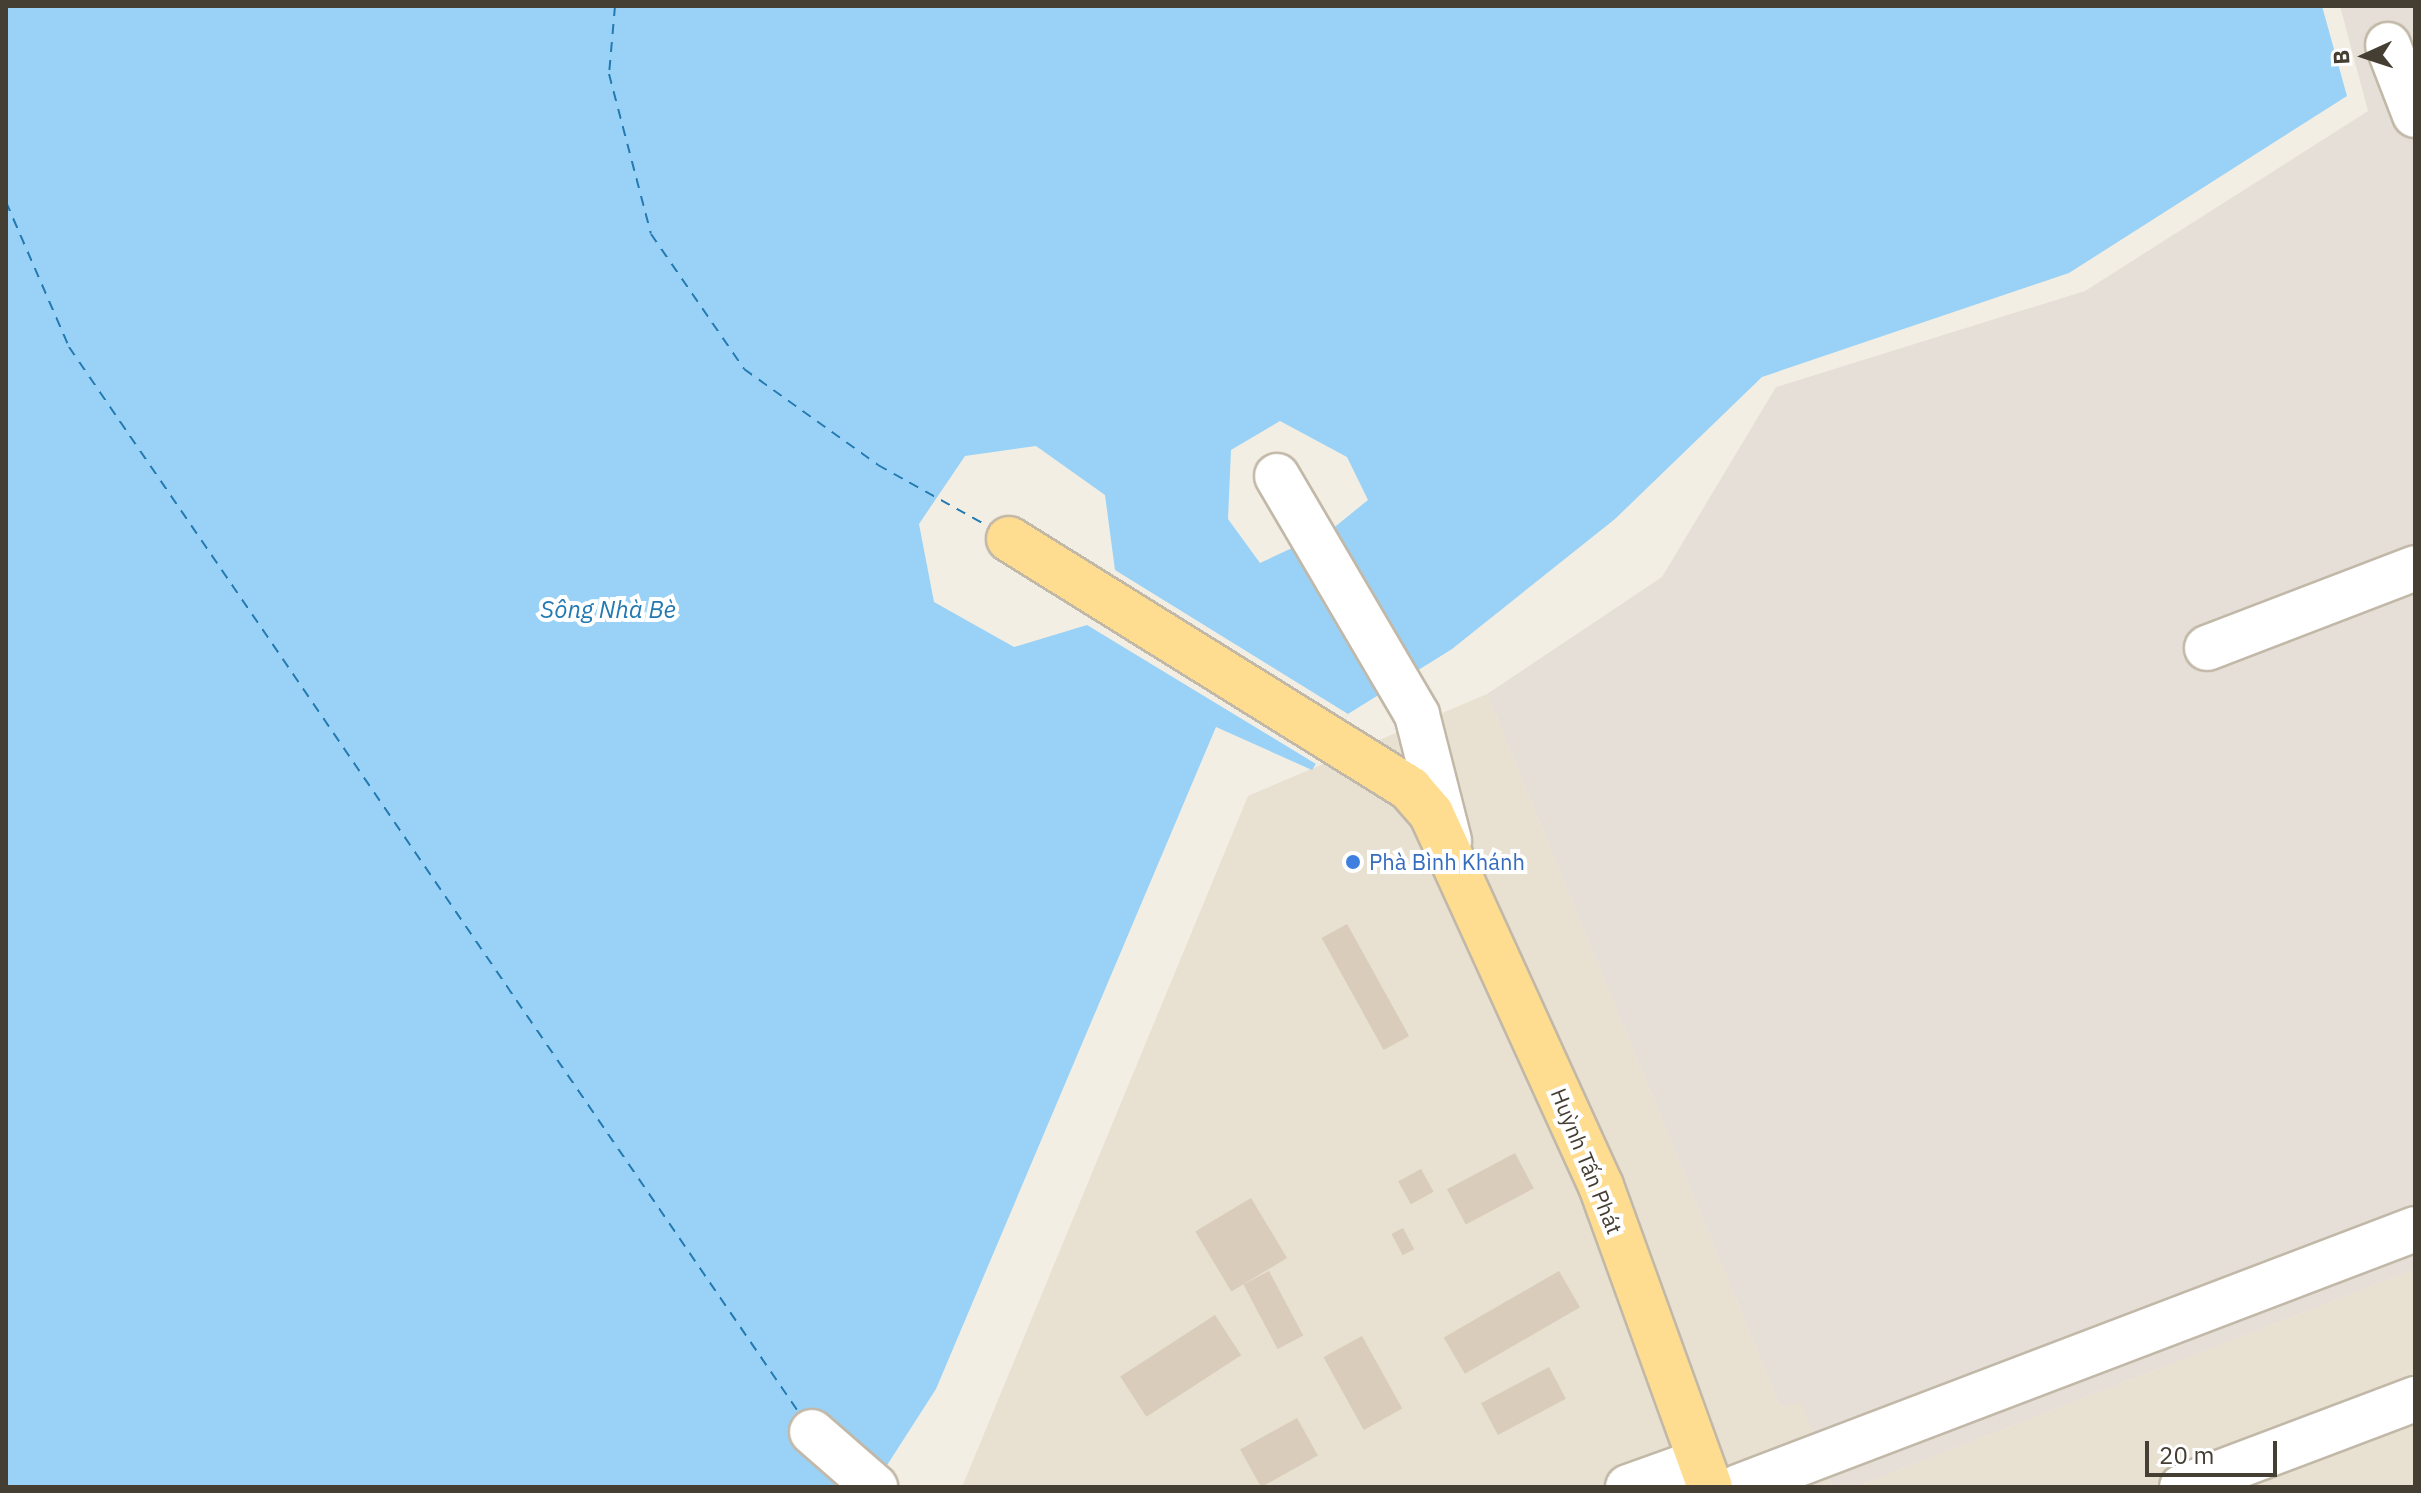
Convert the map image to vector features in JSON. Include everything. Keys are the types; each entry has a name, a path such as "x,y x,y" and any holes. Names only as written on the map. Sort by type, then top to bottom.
{"main road":[{"name":"Huỳnh Tấn Phát","path":"1009,539 1410,789 1449,841 1601,1186 1704,1474"}],"street":[{"path":"2388,45 2415,115"},
{"path":"1277,476 1417,715 1449,841"},
{"path":"2207,648 2415,568"},
{"path":"1738,1487 2415,1229"},
{"path":"2182,1487 2415,1399"},
{"path":"812,1432 875,1487"},
{"path":"1628,1487 1704,1474"}],"shaded area":[{"path":"2340,6 2415,6 2415,1269 1855,1487 1833,1487 1802,1403 1780,1406 1487,694 1662,577 1776,387 2085,291 2368,111"},
{"path":"1487,694 1780,1406 1802,1402 1833,1487 962,1487 1248,796"},
{"path":"2415,1269 2415,1487 1855,1487"}],"water":[{"name":"Sông Nhà Bè","path":"6,6 2322,6 2347,96 2069,273 1762,377 1615,519 1452,649 1348,714 1312,770 1216,727 936,1389 873,1487 6,1487"}],"pier":[{"path":"1280,421 1347,457 1368,500 1331,530 1260,563 1228,519 1231,450"},
{"path":"1036,446 1105,495 1115,570 1348,714 1316,764 1087,625 1014,647 934,602 919,524 965,456"}],"building":[{"path":"1347,924 1409,1036 1384,1050 1322,938"},
{"path":"1515,1153 1534,1188 1466,1224 1447,1189"},
{"path":"1421,1169 1434,1192 1411,1204 1398,1182"},
{"path":"1251,1198 1287,1258 1231,1291 1195,1231"},
{"path":"1403,1228 1414,1249 1403,1255 1392,1234"},
{"path":"1269,1271 1303,1335 1278,1349 1243,1285"},
{"path":"1559,1271 1580,1307 1465,1374 1444,1338"},
{"path":"1215,1315 1241,1355 1146,1417 1120,1377"},
{"path":"1362,1336 1402,1409 1364,1430 1324,1357"},
{"path":"1549,1367 1566,1399 1498,1435 1481,1403"},
{"path":"1297,1418 1318,1456 1261,1487 1240,1450"}],"ferry route":[{"path":"615,6 609,74 651,234 744,369 878,465 991,528"},
{"path":"6,202 69,347 800,1414"}],"place":[{"name":"Phà Bình Khánh","path":"1353,862"}]}
